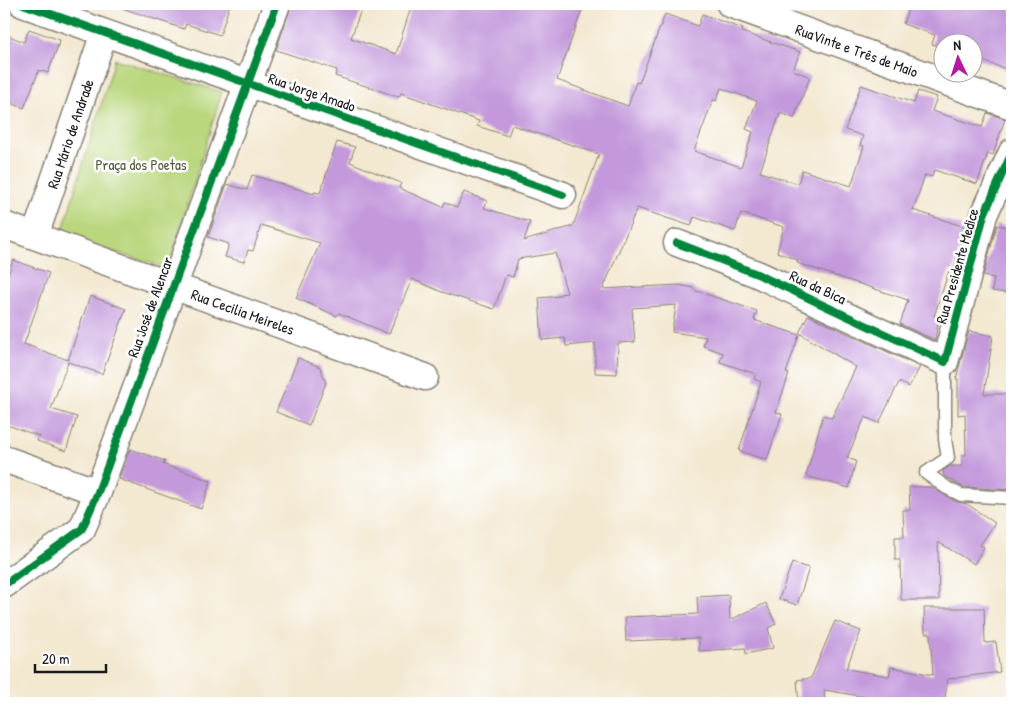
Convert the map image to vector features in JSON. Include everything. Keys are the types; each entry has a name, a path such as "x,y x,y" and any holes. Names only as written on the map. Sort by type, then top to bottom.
{"street":[{"name":"Rua Jorge Amado","path":"23,4 563,195"},
{"name":"Rua José de Alencar","path":"4,585 82,529 98,492 277,4"},
{"name":"RuaVinte e Três de Maio","path":"730,4 1012,106"},
{"name":"Rua Mário de Andrade","path":"35,236 104,33"},
{"name":"Rua Presidente Medice","path":"945,362 984,215 1007,177 1012,152"},
{"name":"Rua Cecilia Meireles","path":"4,225 425,377"},
{"name":"Rua da Bica","path":"677,243 757,274 945,362"},
{"path":"4,459 98,492"}],"lane":[{"path":"945,362 945,439 948,458 926,473 961,495 1012,498"}],"green space":[{"name":"Praça dos Poetas","path":"115,59 222,92 168,268 61,236"}],"building":[{"path":"120,4 230,4 220,35 186,24 184,29 119,7"},
{"path":"292,4 363,4 351,38 396,54 412,4 584,4 557,80 628,106 636,82 639,83 665,14 698,26 702,14 743,29 742,32 800,52 793,70 810,77 794,118 780,113 760,172 798,184 802,170 851,186 864,146 860,145 863,136 845,130 861,85 914,103 918,91 937,97 932,111 982,127 987,113 1005,119 993,155 988,153 977,184 934,170 932,177 925,175 913,210 965,227 953,272 949,271 934,316 939,317 935,340 900,324 908,300 797,263 798,260 777,252 784,227 741,213 735,231 694,217 691,226 637,208 603,289 679,285 694,288 694,290 757,311 754,320 799,335 786,373 789,374 776,412 782,414 767,460 739,451 761,382 754,379 756,374 720,362 723,353 703,346 706,337 672,332 676,305 632,308 635,342 618,343 617,374 595,373 595,343 566,346 565,338 542,340 539,298 560,296 560,294 567,293 555,253 518,259 513,277 506,275 494,309 442,292 412,279 389,334 339,313 337,316 296,298 320,243 261,225 253,251 248,250 244,262 225,257 229,244 208,237 227,184 247,190 252,175 314,194 314,192 320,193 337,142 355,147 350,162 401,183 399,188 443,207 445,202 457,207 464,192 487,201 484,208 530,222 524,241 573,226 599,154 512,125 508,136 477,126 479,121 401,93 399,97 335,76 337,70 276,50","holes":["721,88 757,101 746,129 753,132 741,167 694,151 713,100 716,101"]},
{"path":"910,4 1012,4 1012,71 984,61 984,32 934,32 934,35 903,24"},
{"path":"29,29 60,40 48,73 39,70 24,108 4,101 4,34 24,42"},
{"path":"997,225 1012,228 1012,294 992,291 994,278 983,276"},
{"path":"13,260 49,273 24,344 68,360 90,296 126,309 102,374 68,362 51,409 77,417 66,451 37,441 39,436 4,424 4,287"},
{"path":"808,315 920,367 909,387 899,382 879,423 865,417 847,458 856,461 849,488 806,476 823,415 832,418 856,367 799,333"},
{"path":"969,331 993,336 984,394 1012,394 1012,490 963,487 944,476 943,471 950,466 962,466 962,455 966,455 965,414 958,415 958,379 956,379"},
{"path":"298,358 320,367 326,383 309,425 276,412"},
{"path":"130,449 165,461 163,464 211,481 201,509 119,479"},
{"path":"909,487 931,487 957,502 967,504 995,523 980,545 984,547 974,564 938,542 939,600 901,600 900,560 895,560 895,537 904,537 903,510 910,510"},
{"path":"792,563 809,568 797,605 779,599"},
{"path":"729,595 730,620 766,603 776,624 768,628 773,648 746,654 745,648 699,651 699,638 626,641 625,617 698,614 697,597"},
{"path":"924,608 984,608 985,643 996,642 1000,672 948,679 944,703 883,703 884,700 824,690 825,703 799,703 797,680 811,678 835,621 861,631 846,669 889,676 891,667 933,675 930,633 925,633"}],"cycle path":[{"path":"23,4 563,195"},
{"path":"4,585 82,529 98,492 277,4"},
{"path":"677,243 757,274 945,362 984,215 1012,152"}]}
